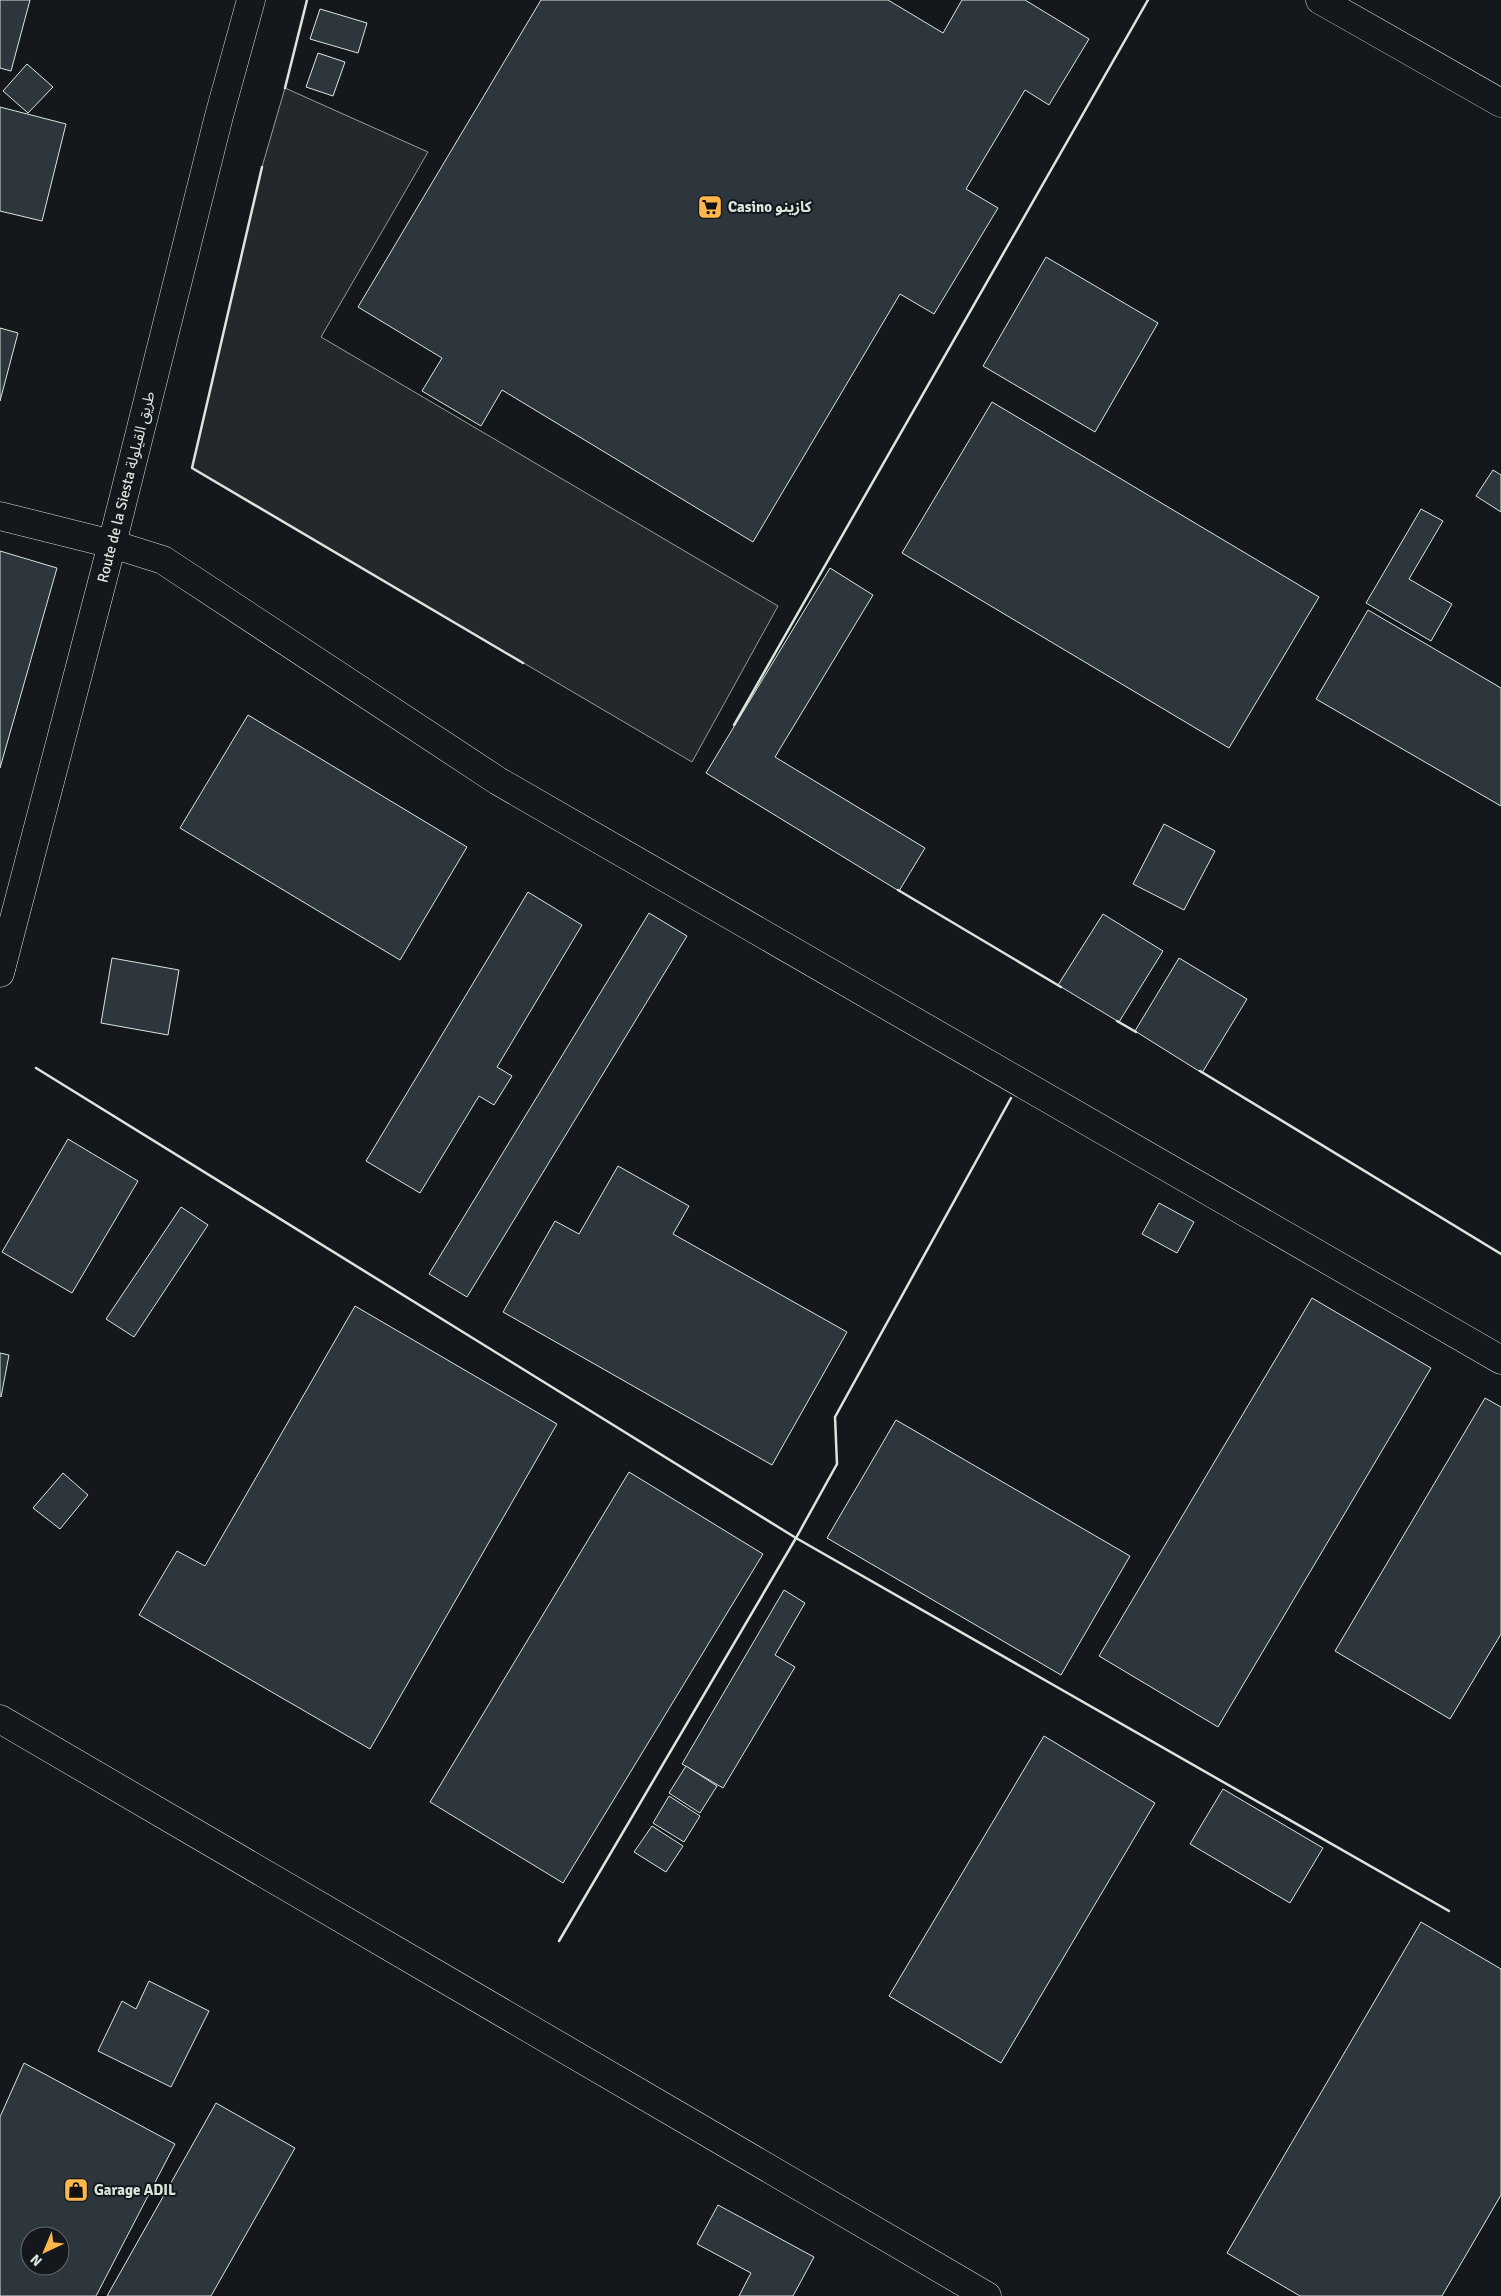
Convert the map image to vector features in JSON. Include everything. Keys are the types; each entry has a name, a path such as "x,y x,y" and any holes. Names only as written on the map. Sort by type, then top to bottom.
{"street":[{"name":"Route de la Siesta طريق القيلولة","path":"0,973 112,544 219,116 251,0"},
{"path":"1320,0 1501,103"},
{"path":"0,516 112,544 163,560 498,781 1501,1360"},
{"path":"0,1718 987,2296"}],"shaded area":[{"path":"285,88 428,152 321,337 778,606 692,762 192,468 262,167"}],"building":[{"path":"0,0 30,0 11,71 0,68"},
{"path":"541,0 888,0 943,33 962,0 1025,0 1089,39 1049,105 1025,90 966,189 998,208 934,314 900,294 753,542 502,390 481,426 422,391 442,358 358,307"},
{"path":"320,9 367,23 358,53 310,39"},
{"path":"318,53 345,62 333,96 306,87"},
{"path":"27,64 53,87 28,113 3,91"},
{"path":"0,107 66,124 42,221 0,211"},
{"path":"1046,257 1158,323 1095,432 983,366"},
{"path":"0,328 18,333 0,401"},
{"path":"992,402 1319,597 1229,748 902,553"},
{"path":"1493,470 1501,475 1501,512 1476,496"},
{"path":"1421,509 1443,521 1409,579 1452,604 1431,641 1366,603"},
{"path":"0,551 57,568 0,768"},
{"path":"830,568 873,595 775,757 925,848 899,891 706,773"},
{"path":"1368,610 1501,688 1501,806 1316,699"},
{"path":"248,715 467,847 400,960 180,828"},
{"path":"1164,824 1215,851 1184,910 1133,884"},
{"path":"528,892 582,925 497,1067 512,1076 494,1105 479,1096 420,1193 366,1161"},
{"path":"649,913 687,936 467,1297 429,1274"},
{"path":"1103,914 1163,951 1119,1022 1058,985"},
{"path":"112,958 179,970 168,1035 101,1023"},
{"path":"1179,958 1247,999 1202,1073 1135,1031"},
{"path":"68,1139 138,1181 72,1293 2,1252"},
{"path":"618,1166 689,1206 673,1234 847,1332 772,1465 503,1312 555,1221 579,1234"},
{"path":"1159,1203 1194,1222 1177,1253 1142,1234"},
{"path":"181,1207 208,1225 134,1337 106,1319"},
{"path":"1312,1298 1431,1368 1218,1727 1099,1656"},
{"path":"355,1306 557,1424 370,1749 139,1615 177,1551 205,1566"},
{"path":"0,1353 9,1355 1,1397 0,1396"},
{"path":"1485,1398 1501,1407 1501,1634 1450,1719 1335,1651"},
{"path":"896,1420 1130,1556 1061,1675 827,1538"},
{"path":"629,1472 763,1554 563,1883 430,1802"},
{"path":"63,1473 88,1495 60,1529 33,1508"},
{"path":"784,1590 805,1603 775,1655 795,1667 723,1788 682,1764"},
{"path":"1044,1736 1155,1803 1001,2063 889,1996"},
{"path":"686,1766 717,1786 700,1813 669,1793"},
{"path":"1223,1789 1323,1848 1290,1903 1190,1844"},
{"path":"669,1796 700,1816 684,1842 653,1823"},
{"path":"652,1826 683,1846 666,1872 634,1852"},
{"path":"1421,1922 1501,1969 1501,2195 1442,2296 1300,2296 1227,2253"},
{"path":"149,1981 209,2011 171,2087 98,2051 122,2001 136,2009"},
{"name":"Garage ADIL","path":"24,2063 175,2144 96,2296 0,2296 0,2117"},
{"path":"216,2103 295,2148 211,2296 107,2296"},
{"path":"718,2205 814,2257 793,2296 739,2296 751,2273 697,2244"}],"wall":[{"path":"285,88 307,0"},
{"path":"734,725 1148,0"},
{"path":"262,167 192,468 523,663"},
{"path":"898,890 1061,987"},
{"path":"1117,1021 1136,1032"},
{"path":"36,1068 796,1538 1449,1911"},
{"path":"1200,1071 1501,1254"},
{"path":"559,1941 796,1538 837,1464 835,1417 1011,1098"}],"place":[{"name":"Casino كازينو","path":"710,207"},
{"name":"Garage ADIL","path":"76,2190"}]}
